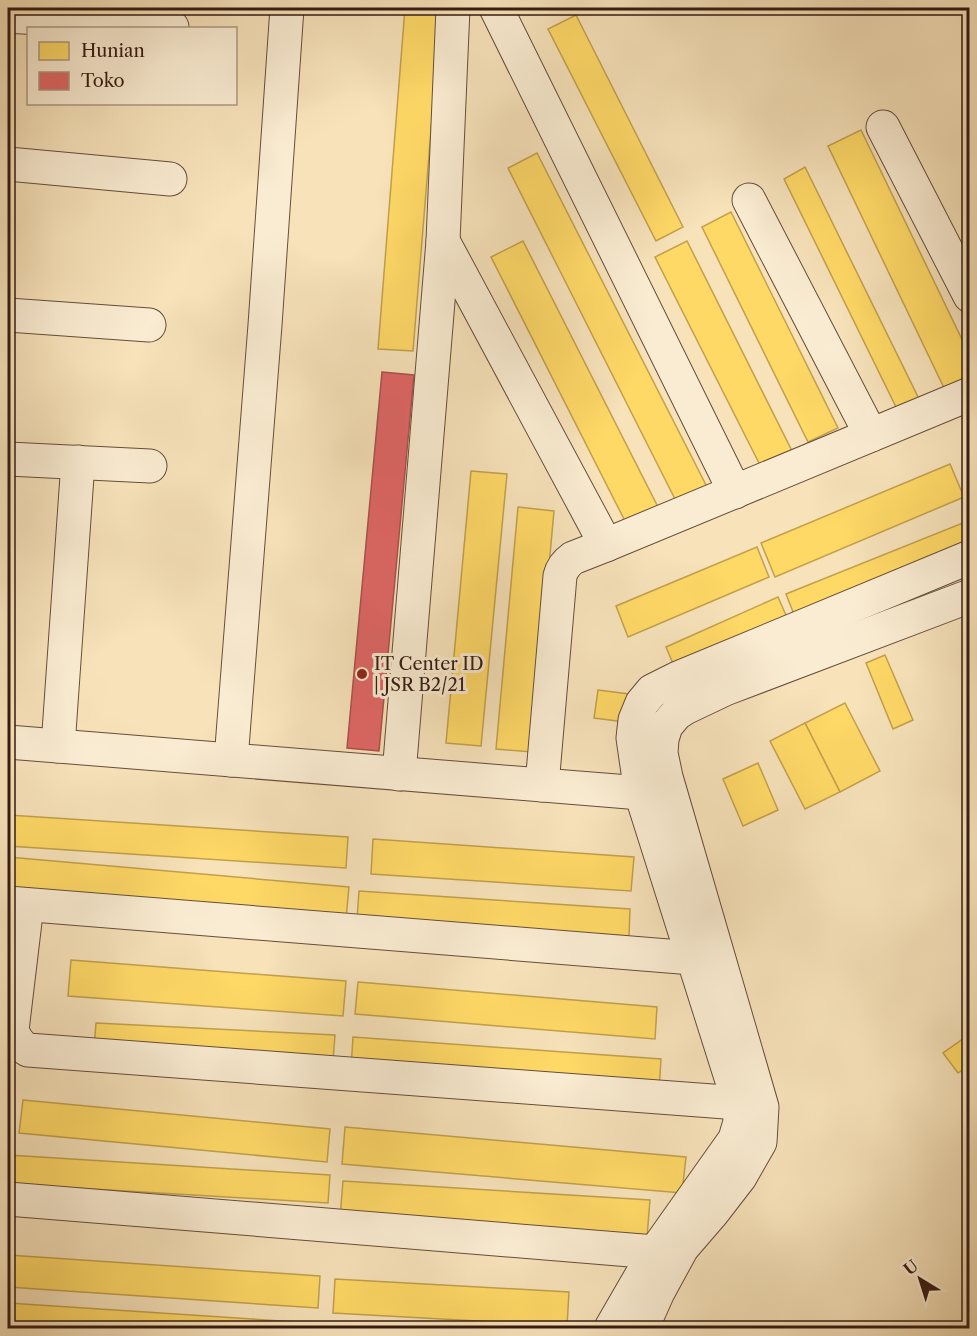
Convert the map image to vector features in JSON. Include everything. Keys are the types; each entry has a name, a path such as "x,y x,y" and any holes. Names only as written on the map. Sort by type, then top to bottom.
{"street":[{"path":"231,760 287,8"},
{"path":"399,774 443,241 453,8"},
{"path":"496,8 735,492"},
{"path":"8,16 172,27"},
{"path":"883,127 969,296"},
{"path":"8,164 170,179"},
{"path":"749,200 871,435"},
{"path":"443,241 606,545"},
{"path":"8,315 149,325"},
{"path":"542,785 561,571 573,558 969,394"},
{"path":"8,459 150,466"},
{"path":"58,746 78,462"},
{"path":"611,1329 655,1252 735,1139 740,1122 739,1103 641,793 633,738 635,720 642,703 652,691 678,678 969,557"},
{"path":"642,1329 681,1248 740,1177 760,1142 762,1107 666,777 661,753 666,726 676,714 685,708 725,689 969,596"},
{"path":"8,742 641,793"},
{"path":"693,958 17,904 12,1030 18,1042 28,1050 739,1103"},
{"path":"8,1199 655,1252"}],"building: Hunian":[{"path":"405,8 441,8 413,351 378,349"},
{"path":"576,15 683,227 656,241 548,29"},
{"path":"861,130 970,356 970,381 946,392 828,146"},
{"path":"537,153 708,489 678,505 508,168"},
{"path":"805,167 920,401 898,411 784,179"},
{"path":"731,212 838,428 808,442 702,227"},
{"path":"523,241 659,509 627,525 491,257"},
{"path":"687,241 792,451 761,467 655,257"},
{"path":"970,460 970,476 964,463"},
{"path":"950,464 964,497 775,577 761,543"},
{"path":"471,471 507,474 481,746 446,743"},
{"path":"518,507 554,511 532,752 496,749"},
{"path":"970,520 970,546 795,617 786,594"},
{"path":"757,547 769,577 628,637 616,606"},
{"path":"778,597 789,622 677,673 666,647"},
{"path":"885,655 913,720 893,729 866,663"},
{"path":"598,690 629,694 625,722 594,718"},
{"path":"845,703 880,771 840,792 805,723"},
{"path":"805,723 840,792 805,809 770,741"},
{"path":"758,763 778,810 743,826 723,779"},
{"path":"8,815 348,837 346,868 8,846"},
{"path":"373,839 634,857 631,891 371,874"},
{"path":"8,857 349,887 346,919 8,889"},
{"path":"359,891 630,909 629,936 357,919"},
{"path":"71,960 346,981 343,1016 68,996"},
{"path":"358,982 657,1007 655,1039 355,1014"},
{"path":"96,1023 335,1035 333,1060 94,1048"},
{"path":"970,1034 970,1065 958,1073 943,1053"},
{"path":"353,1037 661,1059 659,1090 351,1068"},
{"path":"23,1100 330,1129 327,1162 19,1133"},
{"path":"345,1127 686,1157 682,1193 342,1164"},
{"path":"8,1155 330,1175 328,1203 8,1184"},
{"path":"343,1181 650,1200 647,1237 340,1218"},
{"path":"8,1255 320,1276 318,1308 8,1287"},
{"path":"335,1279 569,1292 567,1326 333,1313"},
{"path":"8,1303 312,1323 312,1328 8,1328"},
{"path":"331,1325 377,1328 330,1328"}],"building: Toko":[{"path":"382,372 414,375 379,751 347,748"}],"place":[{"name":"IT Center ID | JSR B2/21","path":"362,674"}]}
